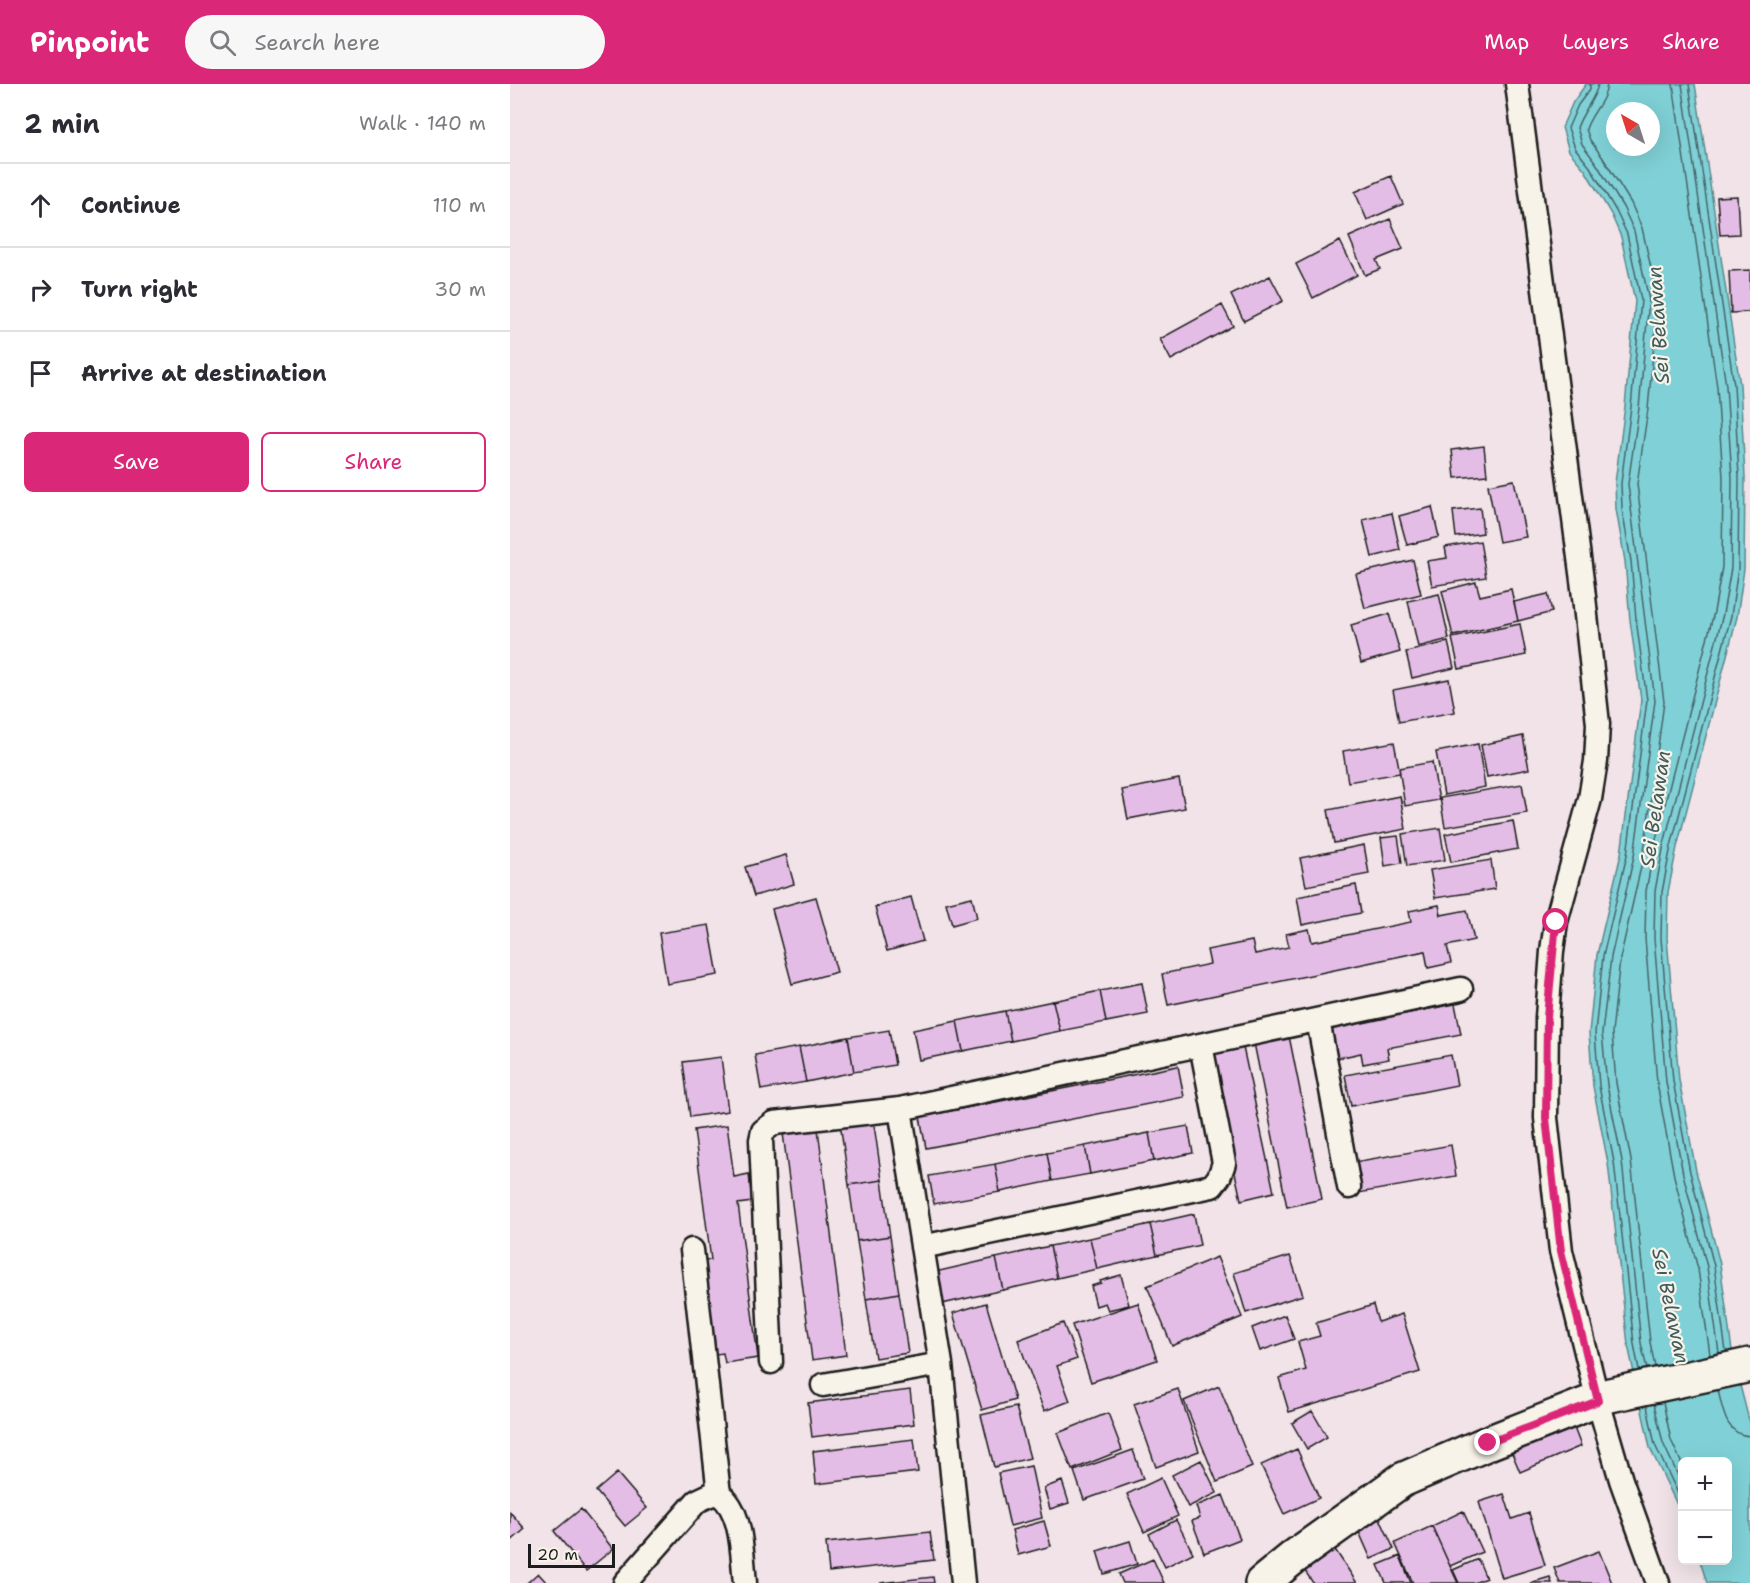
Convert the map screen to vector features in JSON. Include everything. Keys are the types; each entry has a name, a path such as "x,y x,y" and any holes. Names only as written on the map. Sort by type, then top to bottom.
{"main road":[{"path":"1262,1583 1294,1557 1402,1480 1488,1443 1604,1398 1750,1365"}],"street":[{"path":"1517,84 1583,588 1598,724 1596,761 1590,799 1562,900 1552,951 1547,1017 1546,1118 1561,1251 1604,1398 1621,1480 1658,1583"},
{"path":"771,1362 761,1140 764,1131 774,1123 900,1109 1461,989"},
{"path":"1318,1020 1349,1187"},
{"path":"922,1247 1212,1186 1219,1177 1224,1163 1201,1044"},
{"path":"900,1109 941,1364 963,1583"},
{"path":"692,1250 719,1494 737,1520 745,1583"},
{"path":"823,1385 941,1364"},
{"path":"625,1583 697,1501 714,1493 719,1494"}],"water":[{"name":"Sei Belawan","path":"1586,84 1695,84 1740,385 1745,477 1744,569 1737,617 1677,847 1668,892 1667,938 1679,1080 1696,1171 1720,1264 1733,1358 1750,1424 1750,1583 1707,1583 1701,1565 1732,1565 1732,1457 1678,1457 1678,1507 1650,1448 1628,1345 1608,1163 1593,1086 1589,1033 1597,955 1621,854 1641,700 1625,561 1616,509 1615,483 1635,301 1621,237 1611,214 1585,170 1569,151 1562,127 1573,102"}],"building":[{"path":"1391,176 1403,204 1367,220 1355,192"},
{"path":"1737,196 1739,234 1720,235 1717,197"},
{"path":"1390,219 1403,249 1376,260 1380,269 1365,275 1349,237"},
{"path":"1340,241 1357,275 1313,298 1296,264"},
{"path":"1750,270 1750,312 1731,313 1729,271"},
{"path":"1270,276 1283,301 1244,321 1231,295"},
{"path":"1222,305 1233,326 1171,360 1160,339"},
{"path":"1484,446 1487,475 1455,478 1452,450"},
{"path":"1514,480 1526,537 1499,542 1488,485"},
{"path":"1432,507 1439,537 1407,545 1399,516"},
{"path":"1480,508 1483,533 1456,537 1453,511"},
{"path":"1392,513 1400,550 1372,557 1363,520"},
{"path":"1480,541 1486,577 1432,586 1427,561 1447,558 1445,547"},
{"path":"1413,560 1421,594 1365,608 1356,574"},
{"path":"1476,582 1480,596 1511,589 1518,621 1453,636 1442,591"},
{"path":"1439,594 1449,639 1418,647 1408,601"},
{"path":"1548,594 1552,612 1518,621 1514,602"},
{"path":"1389,614 1400,652 1361,663 1351,625"},
{"path":"1520,624 1526,655 1459,669 1452,638"},
{"path":"1448,642 1454,668 1412,678 1406,652"},
{"path":"1449,679 1455,712 1399,722 1393,690"},
{"path":"1523,736 1529,769 1487,777 1481,745"},
{"path":"1394,742 1400,773 1348,782 1343,751"},
{"path":"1478,744 1485,787 1444,795 1436,752"},
{"path":"1432,762 1439,800 1405,806 1399,768"},
{"path":"1179,779 1185,808 1128,819 1122,790"},
{"path":"1522,784 1527,813 1445,827 1440,798"},
{"path":"1400,796 1406,829 1334,843 1328,810"},
{"path":"1513,821 1518,849 1451,862 1445,834"},
{"path":"1440,828 1445,860 1407,866 1402,834"},
{"path":"1398,836 1402,863 1385,866 1381,838"},
{"path":"1364,845 1369,874 1306,886 1300,858"},
{"path":"786,855 794,884 754,896 745,867"},
{"path":"1491,860 1495,889 1435,898 1430,870"},
{"path":"1356,885 1361,913 1302,925 1297,897"},
{"path":"816,897 837,972 792,984 772,909"},
{"path":"911,897 923,941 887,951 875,907"},
{"path":"972,897 977,918 952,925 946,903"},
{"path":"1439,905 1441,915 1467,910 1474,940 1447,946 1451,963 1428,968 1425,951 1168,1005 1162,974 1210,964 1207,950 1252,941 1255,954 1289,947 1286,934 1309,929 1312,942 1411,922 1409,911"},
{"path":"709,925 718,975 667,984 659,933"},
{"path":"1142,983 1148,1014 1106,1022 1100,991"},
{"path":"1100,991 1106,1022 1060,1031 1053,1001"},
{"path":"1053,1001 1060,1031 1011,1041 1005,1011"},
{"path":"1455,1004 1461,1034 1387,1048 1389,1059 1363,1064 1361,1053 1334,1059 1328,1029"},
{"path":"1005,1011 1011,1041 963,1051 957,1021"},
{"path":"957,1021 963,1051 919,1060 913,1030"},
{"path":"889,1030 895,1065 854,1072 848,1037"},
{"path":"1288,1031 1322,1199 1287,1207 1253,1038"},
{"path":"848,1037 854,1072 806,1082 799,1047"},
{"path":"1241,1038 1274,1192 1241,1200 1207,1046"},
{"path":"799,1047 806,1082 761,1090 755,1055"},
{"path":"1451,1055 1457,1085 1351,1106 1345,1075"},
{"path":"721,1057 728,1111 690,1117 683,1062"},
{"path":"1178,1066 1184,1097 926,1148 920,1117"},
{"path":"873,1118 882,1180 849,1185 840,1123"},
{"path":"727,1125 734,1177 749,1174 752,1202 738,1204 758,1358 725,1363 723,1353 709,1355 696,1262 711,1260 694,1130"},
{"path":"1188,1126 1193,1153 1154,1161 1149,1133"},
{"path":"818,1129 846,1355 812,1360 783,1133"},
{"path":"1149,1133 1154,1161 1090,1174 1085,1146"},
{"path":"1451,1145 1456,1176 1353,1194 1348,1163"},
{"path":"1085,1146 1090,1174 1052,1181 1047,1153"},
{"path":"1047,1153 1052,1181 1000,1192 995,1164"},
{"path":"995,1164 1000,1192 934,1204 929,1176"},
{"path":"882,1180 890,1236 857,1241 849,1185"},
{"path":"1194,1214 1200,1245 1157,1255 1150,1224"},
{"path":"1150,1224 1157,1255 1097,1269 1090,1238"},
{"path":"890,1236 899,1293 866,1299 857,1241"},
{"path":"1090,1238 1097,1269 1057,1278 1050,1246"},
{"path":"1050,1246 1057,1278 1003,1290 996,1258"},
{"path":"1290,1256 1303,1295 1246,1313 1234,1273"},
{"path":"1217,1257 1242,1317 1172,1346 1147,1286"},
{"path":"996,1258 1003,1290 942,1304 935,1272"},
{"path":"1121,1275 1129,1305 1108,1310 1105,1303 1096,1306 1091,1286"},
{"path":"899,1293 908,1353 875,1358 866,1299"},
{"path":"986,1303 1015,1400 982,1410 953,1313"},
{"path":"1138,1303 1157,1360 1091,1382 1072,1325"},
{"path":"1373,1305 1378,1322 1402,1314 1420,1372 1289,1412 1279,1378 1306,1370 1298,1342 1320,1336 1316,1323"},
{"path":"1285,1315 1294,1339 1260,1351 1252,1328"},
{"path":"1063,1323 1077,1359 1057,1366 1070,1401 1044,1411 1018,1340"},
{"path":"1219,1386 1252,1467 1217,1482 1184,1401"},
{"path":"1178,1389 1199,1451 1156,1467 1134,1404"},
{"path":"910,1390 914,1424 812,1437 808,1403"},
{"path":"1016,1407 1030,1458 994,1467 981,1415"},
{"path":"1312,1411 1327,1437 1307,1449 1292,1423"},
{"path":"1108,1413 1122,1450 1072,1470 1058,1433"},
{"path":"1569,1415 1581,1446 1520,1472 1507,1441"},
{"path":"914,1439 918,1472 816,1484 813,1451"},
{"path":"1297,1449 1319,1498 1284,1514 1261,1465"},
{"path":"1133,1450 1143,1479 1084,1500 1074,1471"},
{"path":"1201,1460 1217,1493 1188,1507 1172,1475"},
{"path":"1031,1466 1042,1518 1010,1526 998,1473"},
{"path":"617,1473 647,1508 625,1526 596,1491"},
{"path":"1161,1478 1178,1516 1144,1532 1127,1494"},
{"path":"1062,1481 1069,1503 1050,1509 1044,1488"},
{"path":"1504,1494 1512,1519 1529,1513 1545,1565 1502,1578 1479,1502"},
{"path":"1223,1495 1240,1539 1204,1553 1192,1521 1200,1518 1196,1506"},
{"path":"581,1509 613,1549 586,1571 554,1531"},
{"path":"1463,1511 1482,1552 1450,1566 1432,1526"},
{"path":"510,1512 525,1529 510,1542"},
{"path":"1378,1514 1394,1549 1371,1559 1356,1525"},
{"path":"1176,1520 1193,1553 1165,1567 1149,1534"},
{"path":"1044,1521 1051,1546 1018,1555 1012,1530"},
{"path":"1432,1526 1458,1583 1413,1583 1395,1543"},
{"path":"930,1532 934,1560 829,1572 826,1543"},
{"path":"1130,1541 1137,1564 1104,1574 1097,1551"},
{"path":"1334,1548 1357,1583 1313,1583 1303,1568"},
{"path":"1599,1551 1612,1583 1560,1583 1554,1568"},
{"path":"1400,1556 1411,1583 1386,1583 1378,1565"},
{"path":"1153,1559 1164,1583 1123,1583 1119,1574"},
{"path":"1478,1559 1486,1578 1474,1583 1459,1583 1453,1570"},
{"path":"538,1573 547,1583 527,1583"},
{"path":"933,1577 934,1583 880,1583"},
{"path":"1550,1577 1552,1583 1530,1583"}],"route":[{"path":"1488,1443 1598,1401 1561,1251 1546,1118 1547,1017 1556,922"}]}
